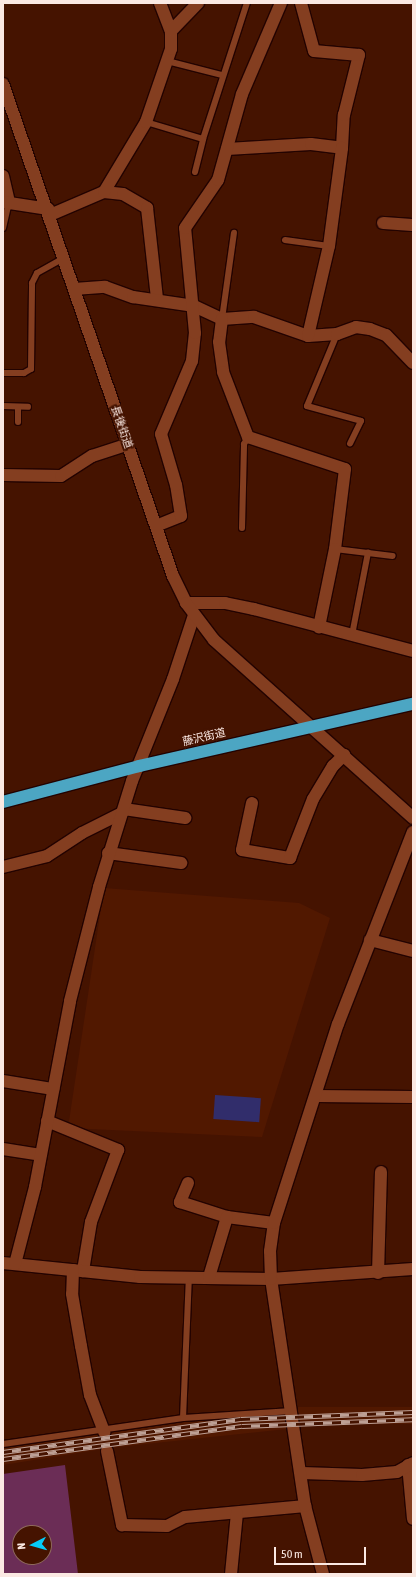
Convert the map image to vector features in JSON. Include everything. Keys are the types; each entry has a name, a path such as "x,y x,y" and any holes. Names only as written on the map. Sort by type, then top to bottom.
{"highway":[{"name":"藤沢街道","path":"3,802 139,766 310,725 413,704"}],"street":[{"path":"104,192 146,122 167,61 171,31 160,3"},
{"path":"171,31 198,3"},
{"path":"156,526 181,516 176,485 161,434 192,361 194,306 187,267 185,228 218,180 242,94 281,3"},
{"path":"301,3 314,51 359,55 344,115 342,148 329,246 308,336"},
{"name":"長後街道","path":"3,84 49,212 156,526 186,603 214,640 413,818"},
{"path":"227,149 311,144 342,148"},
{"path":"3,176 6,203 49,212 104,192 123,194 147,208 157,298"},
{"path":"383,223 413,225"},
{"path":"74,289 105,287 133,298 157,298 194,306 222,318 254,317 308,336 338,334 356,327 370,329 386,335 413,363"},
{"path":"222,318 219,342 223,372 248,437 343,466 335,549 319,627"},
{"path":"3,475 62,476 92,456 128,444"},
{"path":"186,603 225,603 413,651"},
{"path":"194,615 108,853 84,939 52,1089 41,1155 9,1263 78,1271 189,1277 271,1279 378,1273 413,1269"},
{"path":"252,803 242,850 290,858 313,799 333,766 344,755"},
{"path":"3,867 47,856 82,833 123,811 185,818"},
{"path":"323,1574 305,1506 302,1473 271,1279 274,1223 370,940 413,832"},
{"path":"108,853 181,863"},
{"path":"370,940 413,951"},
{"path":"3,1081 52,1089"},
{"path":"316,1096 413,1097"},
{"path":"47,1121 118,1150 90,1222 72,1294 90,1395 103,1430"},
{"path":"3,1149 41,1155"},
{"path":"378,1273 381,1172"},
{"path":"188,1182 180,1202 227,1217 274,1223"},
{"path":"209,1277 227,1217"},
{"path":"107,1451 122,1525 166,1526 185,1517 305,1506"},
{"path":"302,1473 362,1475 397,1472 410,1464 413,1519"},
{"path":"231,1574 237,1513"}],"lane":[{"path":"195,172 222,75 248,3"},
{"path":"167,61 222,75"},
{"path":"146,122 203,139"},
{"path":"3,228 6,203"},
{"path":"222,318 234,233"},
{"path":"285,240 329,246"},
{"path":"3,373 24,373 31,369 32,283 37,273 64,258"},
{"path":"338,334 307,406 361,421 350,444"},
{"path":"3,406 28,407"},
{"path":"18,407 18,422"},
{"path":"242,528 244,444 248,437"},
{"path":"335,549 393,556"},
{"path":"352,635 368,553"},
{"path":"183,1418 189,1277"},
{"path":"3,1444 183,1418 292,1411"}],"shaded area":[{"path":"104,888 299,903 330,918 262,1137 68,1128"},
{"path":"215,1095 261,1098 259,1122 213,1119"},
{"path":"298,1407 413,1407 413,1424 298,1424"},
{"path":"284,1413 287,1429 109,1448 3,1465 3,1445 212,1418"},
{"path":"65,1465 78,1574 3,1574 3,1474"}],"railway":[{"path":"3,1452 241,1419 413,1412"},
{"path":"3,1459 242,1426 413,1419"}]}
